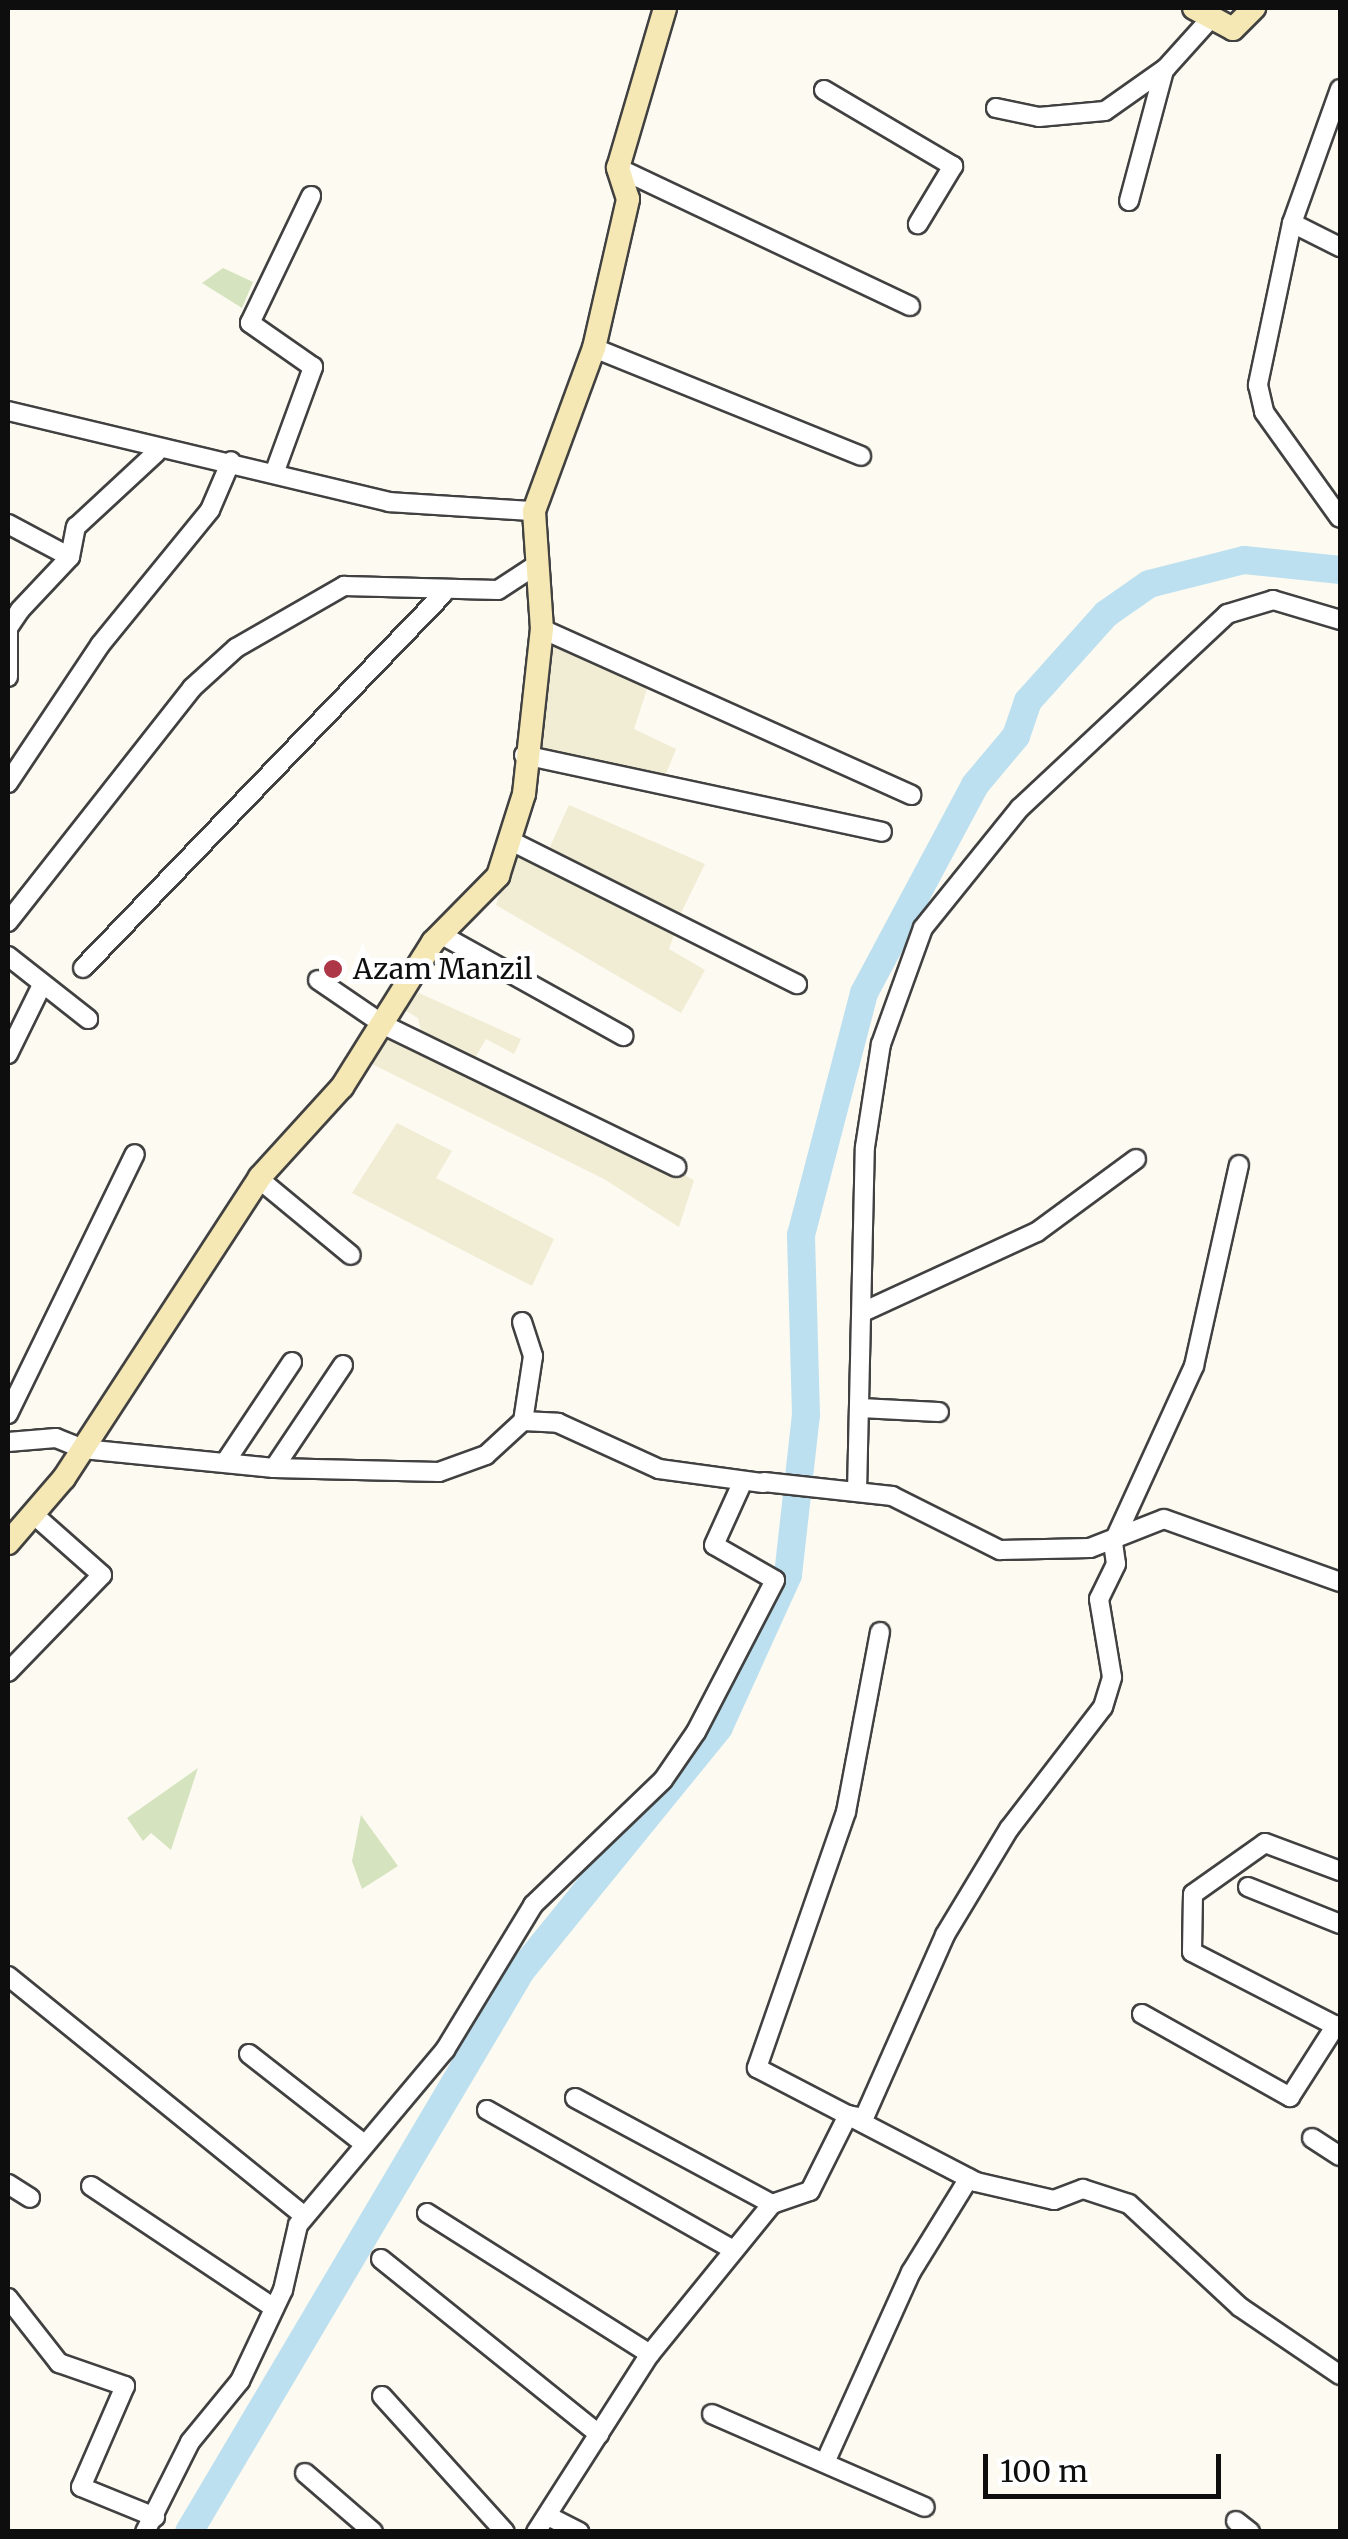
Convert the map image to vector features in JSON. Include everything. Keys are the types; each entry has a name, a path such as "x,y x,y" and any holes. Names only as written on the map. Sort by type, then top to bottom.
{"main road":[{"path":"8,1543 64,1478 259,1179 384,1025 440,934 489,894 510,841 542,628 534,566 534,511 594,348 628,199 618,168 665,8"},
{"path":"1203,12 1233,28 1254,8"}],"street":[{"path":"1128,202 1164,70 1203,12"},
{"path":"996,108 1039,117 1105,111 1164,70"},
{"path":"1340,89 1292,223 1262,343 1258,398 1340,518"},
{"path":"824,90 953,166 918,224"},
{"path":"618,168 910,306"},
{"path":"274,471 313,368 250,323 311,196"},
{"path":"1292,223 1340,247"},
{"path":"594,348 861,456"},
{"path":"8,411 87,425 156,453 231,461 389,502 534,511"},
{"path":"9,668 8,628 70,557 76,527 156,453"},
{"path":"8,783 100,645 210,510 231,461"},
{"path":"8,524 70,557"},
{"path":"8,922 192,688 236,648 344,586 444,594 498,590 534,566"},
{"path":"82,968 444,594"},
{"path":"850,1492 860,1408 872,1090 897,992 942,896 1020,808 1227,614 1273,600 1340,620"},
{"path":"542,628 910,795"},
{"path":"524,754 882,832"},
{"path":"510,841 797,984"},
{"path":"440,934 624,1036"},
{"path":"8,956 40,989 88,1018"},
{"path":"318,980 384,1025 676,1167"},
{"path":"8,1054 40,989"},
{"path":"8,1414 135,1154"},
{"path":"865,1310 1037,1232 1136,1158"},
{"path":"848,2115 864,2118 904,2039 911,2000 1009,1828 1103,1707 1112,1676 1099,1599 1116,1564 1113,1543 1194,1366 1239,1165"},
{"path":"259,1179 351,1255"},
{"path":"8,1442 56,1438 82,1449 274,1468 439,1472 486,1455 523,1421 533,1356 522,1322"},
{"path":"226,1461 292,1362"},
{"path":"274,1468 343,1365"},
{"path":"860,1408 939,1412"},
{"path":"523,1421 558,1423 659,1469 892,1496 1000,1550 1113,1543 1164,1519 1340,1582"},
{"path":"8,2298 59,2363 125,2386 82,2487 150,2524 274,2308 304,2216 445,2050 533,1905 663,1780 696,1732 775,1580 714,1545 743,1480"},
{"path":"8,1672 102,1575 33,1514"},
{"path":"880,1632 846,1812 756,2068 968,2178 1054,2200 1083,2188 1130,2204 1240,2306 1340,2375"},
{"path":"1142,2014 1290,2097 1338,2026 1192,1952 1193,1894 1265,1844 1340,1871"},
{"path":"1248,1886 1340,1924"},
{"path":"8,1976 304,2216"},
{"path":"249,2054 363,2143"},
{"path":"574,2098 772,2204"},
{"path":"487,2110 733,2250"},
{"path":"536,2532 550,2517 561,2484 600,2434 650,2354 772,2204 810,2191 848,2115"},
{"path":"1312,2138 1340,2156"},
{"path":"827,2458 911,2272 968,2178"},
{"path":"8,2184 30,2198"},
{"path":"91,2186 274,2308"},
{"path":"427,2213 650,2354"},
{"path":"381,2259 600,2434"},
{"path":"382,2396 506,2532"},
{"path":"712,2414 827,2458 925,2506"},
{"path":"305,2474 373,2532"},
{"path":"550,2517 579,2532"}],"shaded area":[{"path":"548,644 648,686 634,729 676,749 665,776 533,748"},
{"path":"569,805 705,864 677,921 549,849"},
{"path":"514,850 674,935 669,949 705,970 681,1013 496,905"},
{"path":"419,993 521,1039 514,1054 486,1039 473,1061 422,1035 418,1018 399,1007"},
{"path":"387,1028 694,1180 679,1227 604,1179 368,1062"},
{"path":"397,1123 452,1151 436,1178 554,1239 532,1286 352,1193"}],"green space":[{"path":"223,268 253,282 242,308 202,283"},
{"path":"198,1768 171,1850 151,1833 143,1841 127,1818"},
{"path":"361,1815 398,1866 362,1889 352,1861"}],"waterway":[{"path":"189,2532 521,1971 719,1727 788,1575 806,1415 801,1235 864,993 975,785 1016,736 1028,701 1106,614 1149,584 1244,560 1340,570"}],"place":[{"name":"Azam Manzil","path":"333,969"}]}
